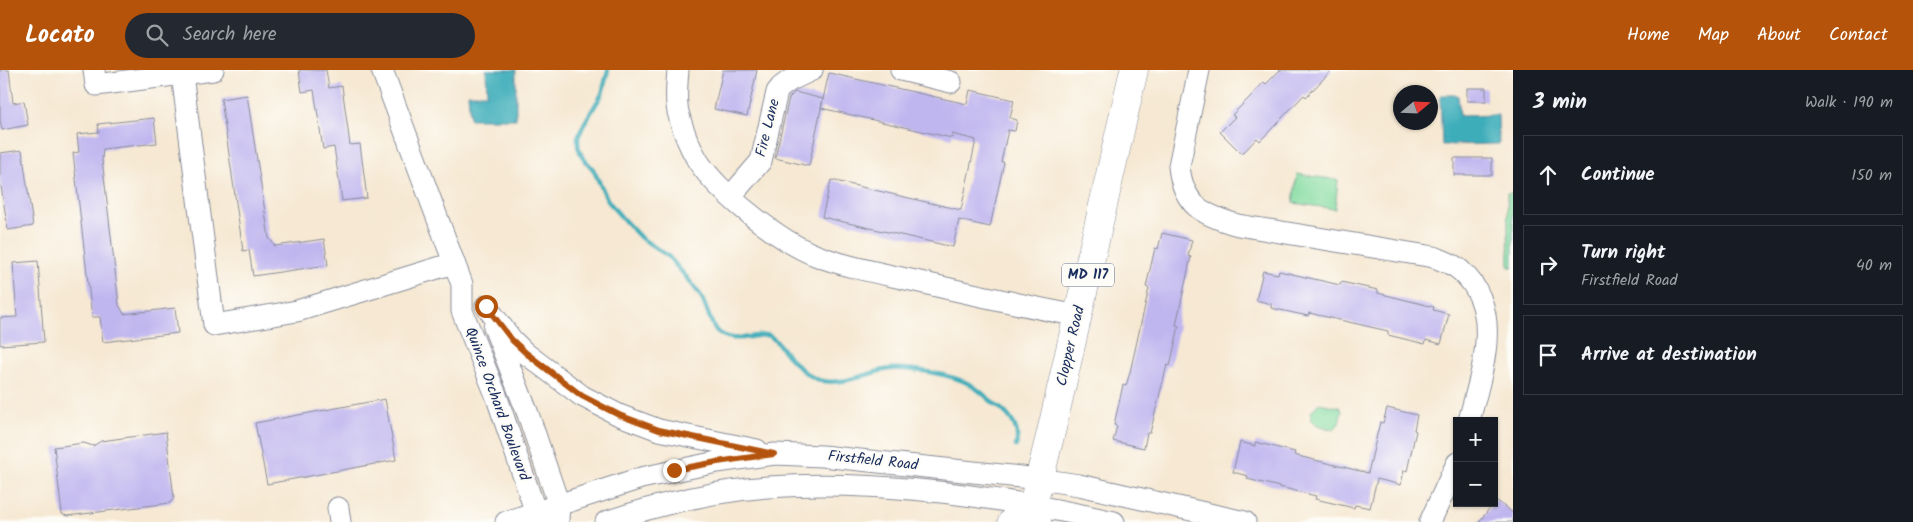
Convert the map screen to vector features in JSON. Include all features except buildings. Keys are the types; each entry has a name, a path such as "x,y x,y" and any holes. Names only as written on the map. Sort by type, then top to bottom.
{"main road":[{"name":"Clopper Road","path":"1035,514 1039,479 1134,70"},
{"path":"1012,522 1035,514"}],"street":[{"path":"94,70 96,84 213,70"},
{"name":"Quince Orchard Boulevard","path":"382,70 462,284 462,311 496,395 540,517"},
{"path":"678,70 676,90 678,111 688,141 698,161 713,179 748,212 774,232 813,254 842,264 1002,301 1078,316"},
{"name":"Fire Lane","path":"731,196 761,161 777,92 781,86 812,70"},
{"path":"903,70 951,82"},
{"path":"1199,70 1178,166 1180,180 1185,193 1193,205 1212,217 1238,225 1434,257 1461,270 1480,299 1486,320 1485,355 1470,417"},
{"path":"182,74 214,325 297,311 454,263"},
{"name":"Quince Orchard Boulevard","path":"462,284 486,306 528,414 558,513"},
{"path":"486,306 512,340 582,396 612,411 659,430 774,454"},
{"name":"Firstfield Road","path":"506,522 558,513 657,474 717,462 774,454 822,456 1039,479 1079,485 1245,522"},
{"path":"1430,522 1453,473"},
{"name":"Firstfield Road","path":"606,522 678,501 718,493 787,486 856,486 916,490 1035,514 1114,522"}],"green space":[{"path":"1297,174 1338,180 1335,209 1293,203"},
{"path":"1507,193 1513,193 1513,267 1509,267"},
{"path":"1319,403 1339,407 1342,411 1339,423 1334,430 1317,425 1311,419 1311,412"}],"water":[{"path":"486,70 516,70 516,119 470,119 468,94 487,94"},
{"path":"1458,95 1460,116 1498,115 1499,144 1442,145 1440,96"}],"waterway":[{"path":"608,70 602,94 578,137 578,146 582,157 593,169 608,201 622,218 641,238 668,256 688,279 701,296 714,328 726,337 733,338 768,335 774,339 804,372 818,380 832,382 857,378 890,369 908,369 931,372 962,381 980,391 1010,418 1016,428 1016,446"}],"route":[{"path":"486,306 512,340 582,396 619,415 659,430 774,454 674,470"}]}
